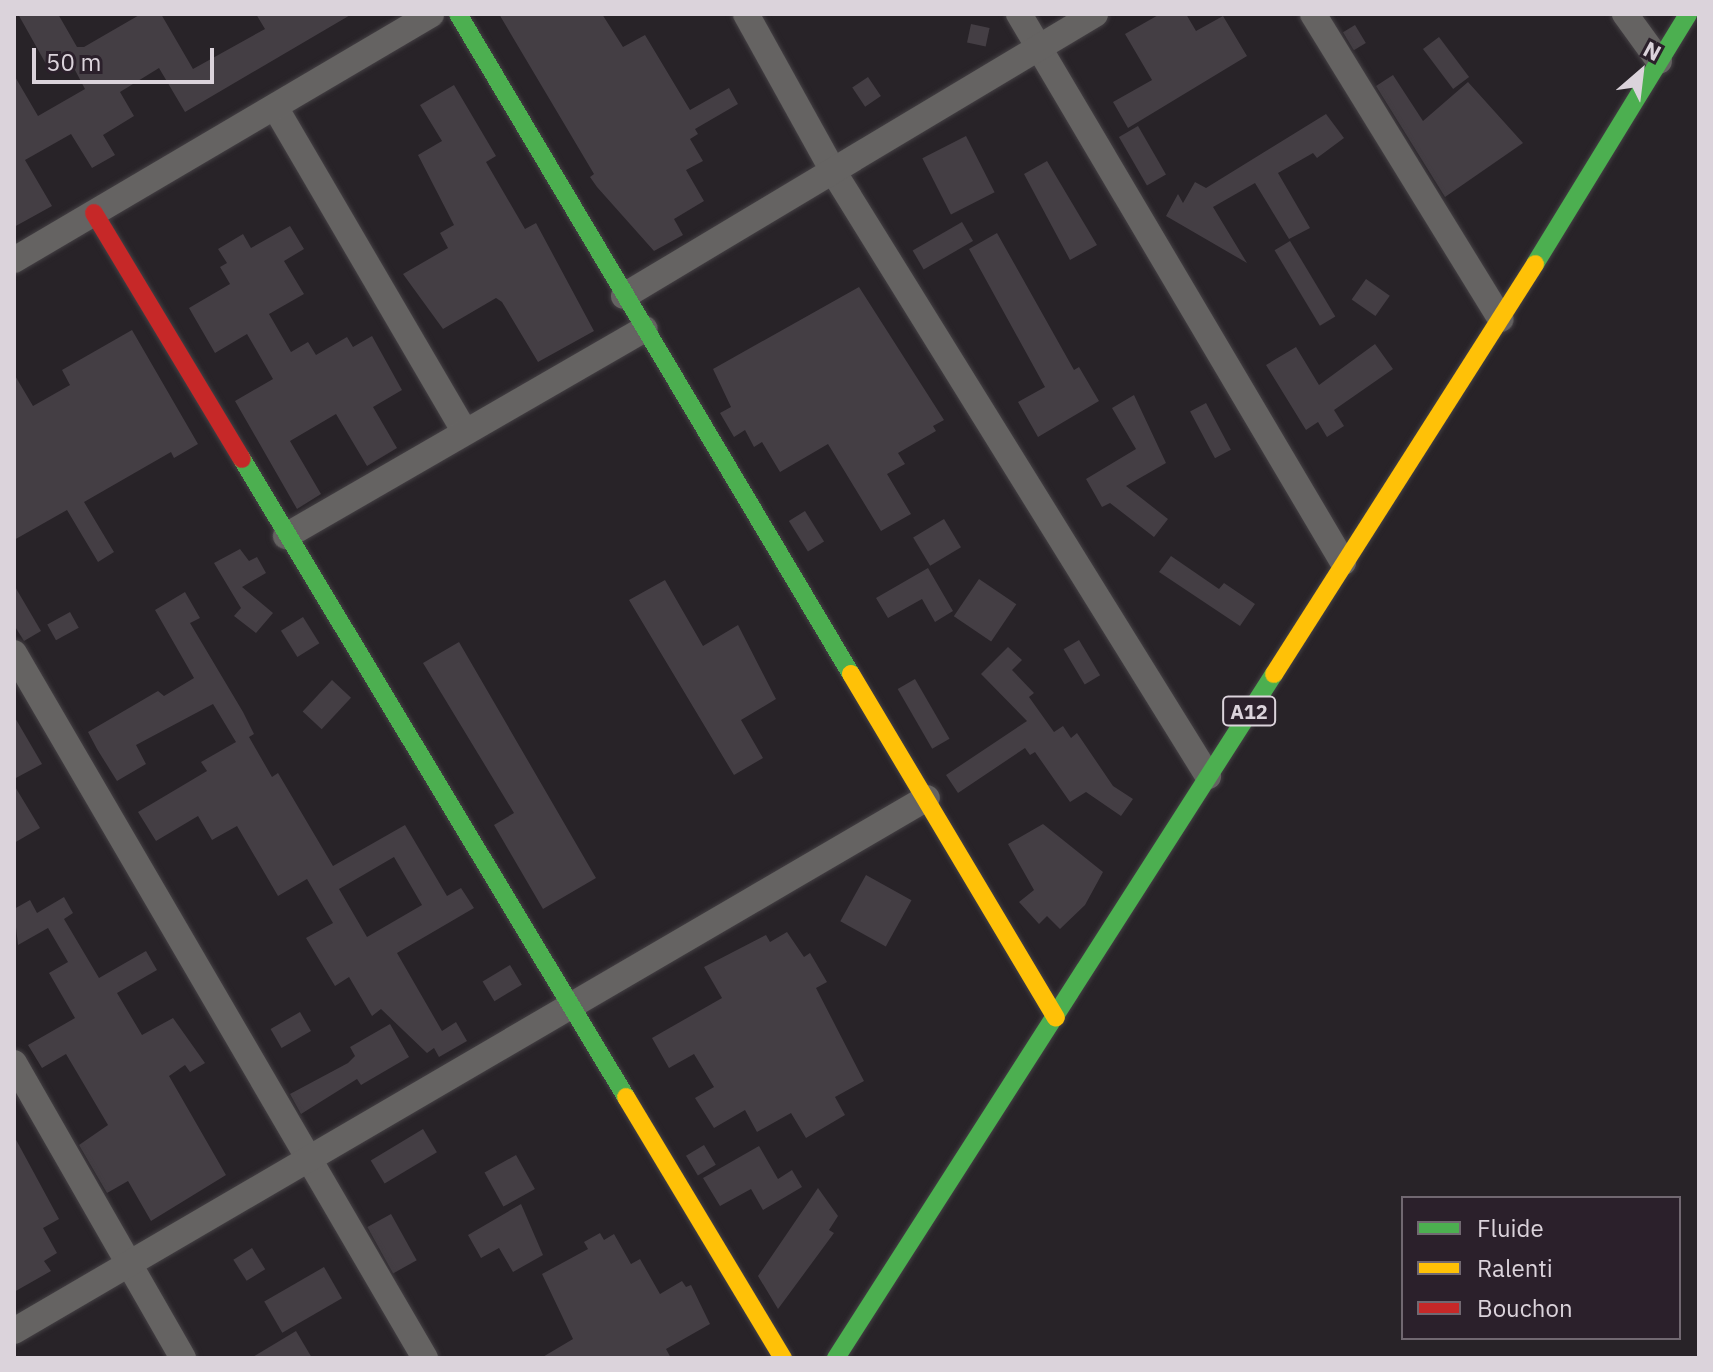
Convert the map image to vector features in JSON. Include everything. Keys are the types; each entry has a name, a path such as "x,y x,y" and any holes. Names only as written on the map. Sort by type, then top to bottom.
{"street":[{"path":"14,260 431,14"},
{"path":"458,14 1056,1018"},
{"path":"746,14 833,171 1208,776"},
{"path":"1019,14 1343,562"},
{"path":"624,296 1095,14"},
{"path":"1313,14 1501,319"},
{"path":"1625,14 1659,61"},
{"name":"A12","path":"836,1358 1501,319 1688,14"},
{"path":"275,107 465,432"},
{"path":"94,213 783,1358"},
{"path":"286,536 644,329"},
{"path":"14,653 425,1358"},
{"path":"14,1331 308,1157 572,1009 927,798"},
{"path":"14,1063 125,1264 183,1358"}],"building":[{"path":"18,14 58,14 77,47 84,47 141,14 161,14 193,69 265,29 256,14 352,14 185,112 159,68 120,92 134,116 103,135 115,155 92,168 71,134 25,160 52,206 14,227 14,75 38,116 85,89 66,53 46,64"},
{"path":"499,14 602,14 623,47 645,35 690,110 729,88 738,104 695,129 698,134 690,139 703,161 686,170 704,201 674,219 683,235 654,251 597,187 590,177 594,174"},
{"path":"1160,14 1186,14 1196,31 1223,16 1247,56 1128,128 1113,102 1152,80 1125,34"},
{"path":"971,24 990,28 986,47 967,43"},
{"path":"1355,25 1366,43 1354,50 1343,32"},
{"path":"1439,37 1469,77 1453,89 1423,49"},
{"path":"1393,75 1423,121 1468,82 1523,143 1445,197 1376,86"},
{"path":"868,77 881,96 865,107 852,88"},
{"path":"454,85 496,156 486,162 525,229 536,223 594,331 538,362 502,302 496,298 443,329 403,274 448,248 440,233 454,225 418,155 442,141 420,105"},
{"path":"1326,114 1344,138 1317,158 1313,153 1278,173 1310,228 1289,239 1255,183 1213,207 1247,263 1166,216 1178,194 1183,203 1195,182 1206,188"},
{"path":"1138,126 1166,174 1147,185 1119,137"},
{"path":"966,136 995,192 951,214 922,158"},
{"path":"1047,161 1097,245 1070,260 1024,174"},
{"path":"962,222 973,241 924,270 913,250"},
{"path":"290,226 304,249 284,261 304,294 269,314 291,352 308,342 316,355 347,337 353,347 372,336 402,390 373,407 397,448 367,466 336,414 290,441 321,494 297,509 235,401 273,379 247,334 215,353 189,308 230,284 220,267 227,263 218,249 243,234 251,248"},
{"path":"997,233 1074,370 1079,367 1099,401 1038,437 1018,402 1045,387 969,249"},
{"path":"1290,241 1335,316 1320,326 1275,250"},
{"path":"1366,279 1390,296 1375,316 1352,299"},
{"path":"859,287 944,420 933,426 936,431 898,453 905,464 887,474 911,514 881,531 828,444 780,472 762,442 754,447 745,430 734,437 720,413 731,407 713,369"},
{"path":"132,330 198,444 174,458 171,452 84,502 114,552 98,562 67,510 14,540 14,374 33,406 70,385 62,370"},
{"path":"1375,344 1393,369 1334,410 1344,426 1327,437 1318,422 1306,430 1266,365 1296,347 1319,385"},
{"path":"1134,395 1166,463 1126,486 1168,519 1154,537 1110,503 1102,507 1086,479 1136,449 1112,408"},
{"path":"1206,403 1231,450 1215,458 1190,411"},
{"path":"805,511 824,542 808,552 789,521"},
{"path":"944,519 961,547 930,566 913,538"},
{"path":"240,549 249,561 257,557 266,573 242,587 273,613 256,633 234,616 241,608 214,563"},
{"path":"1171,556 1219,589 1224,583 1255,604 1240,626 1159,572"},
{"path":"928,568 953,611 935,622 922,599 888,618 876,598"},
{"path":"979,579 1016,604 991,641 954,616"},
{"path":"665,580 703,646 738,625 776,699 741,720 763,758 734,775 629,600"},
{"path":"14,585 41,631 24,641 14,625"},
{"path":"185,592 200,618 190,623 243,712 254,734 249,737 272,777 278,773 333,866 405,825 447,896 461,888 474,908 397,953 442,1031 456,1022 467,1041 439,1057 434,1048 427,1053 381,1009 372,1016 349,977 335,986 306,938 333,923 307,879 278,896 237,826 212,840 198,816 156,841 138,812 207,771 201,762 236,742 213,704 136,745 146,764 117,781 97,749 88,732 158,691 164,696 194,678 155,610","holes":["394,857 422,905 367,937 339,889"]},
{"path":"70,612 79,628 56,640 47,625"},
{"path":"303,617 319,643 297,657 281,631"},
{"path":"1079,640 1100,675 1085,684 1064,649"},
{"path":"459,642 596,878 543,909 494,825 514,813 423,663"},
{"path":"1008,647 1022,660 1012,670 1034,693 1029,697 1054,732 1063,726 1071,738 1077,733 1113,786 1133,799 1121,816 1086,792 1070,802 1035,752 1030,755 1025,748 958,793 946,775 1027,721 981,674"},
{"path":"915,679 949,739 932,749 898,689"},
{"path":"332,680 351,698 322,729 303,711"},
{"path":"14,716 42,764 14,779"},
{"path":"14,785 40,828 14,843"},
{"path":"1043,824 1103,872 1085,905 1060,929 1047,916 1039,924 1019,902 1034,890 1008,844"},
{"path":"866,875 911,900 886,947 840,921"},
{"path":"64,897 73,913 64,919 99,978 146,951 157,970 117,993 142,1035 173,1018 205,1063 190,1072 185,1065 169,1076 226,1175 151,1221 128,1181 107,1193 79,1145 108,1125 66,1054 42,1068 28,1045 75,1018 49,973 68,962 48,928 18,945 14,909 30,900 37,913"},
{"path":"787,932 804,957 810,953 827,982 816,988 864,1081 835,1097 845,1115 806,1138 791,1113 757,1132 745,1110 714,1128 695,1098 714,1087 694,1054 669,1068 652,1038 722,998 704,967 766,935 770,942"},
{"path":"510,965 522,985 494,1001 483,981"},
{"path":"300,1012 311,1031 282,1048 271,1029"},
{"path":"390,1024 409,1057 361,1085 357,1079 301,1114 290,1094 348,1063 355,1056 350,1047"},
{"path":"423,1129 437,1152 385,1184 371,1160"},
{"path":"14,1136 59,1219 43,1228 57,1253 44,1261 51,1271 14,1292"},
{"path":"704,1145 716,1165 698,1176 686,1156"},
{"path":"759,1146 778,1179 792,1170 802,1187 763,1210 751,1189 720,1206 703,1178"},
{"path":"516,1155 535,1189 503,1207 485,1172"},
{"path":"818,1188 838,1216 829,1230 834,1233 778,1309 758,1276"},
{"path":"521,1204 543,1255 513,1272 499,1248 481,1258 468,1235"},
{"path":"391,1214 417,1260 393,1273 367,1227"},
{"path":"600,1233 604,1240 614,1234 631,1264 640,1259 660,1294 682,1281 686,1287 691,1285 710,1324 666,1349 671,1358 541,1358 573,1339 542,1274 588,1249 584,1242"},
{"path":"252,1248 265,1269 247,1281 233,1260"},
{"path":"324,1267 342,1298 282,1333 264,1302"},
{"path":"296,1331 312,1358 251,1358"}],"traffic: fast":[{"path":"458,14 851,674"},
{"path":"1535,264 1688,14"},
{"path":"242,459 626,1097"},
{"path":"836,1358 1274,674"}],"traffic: slow":[{"path":"1274,674 1535,264"},
{"path":"851,674 1056,1018"},
{"path":"626,1097 783,1358"}],"traffic: jam":[{"path":"94,213 242,459"}]}
